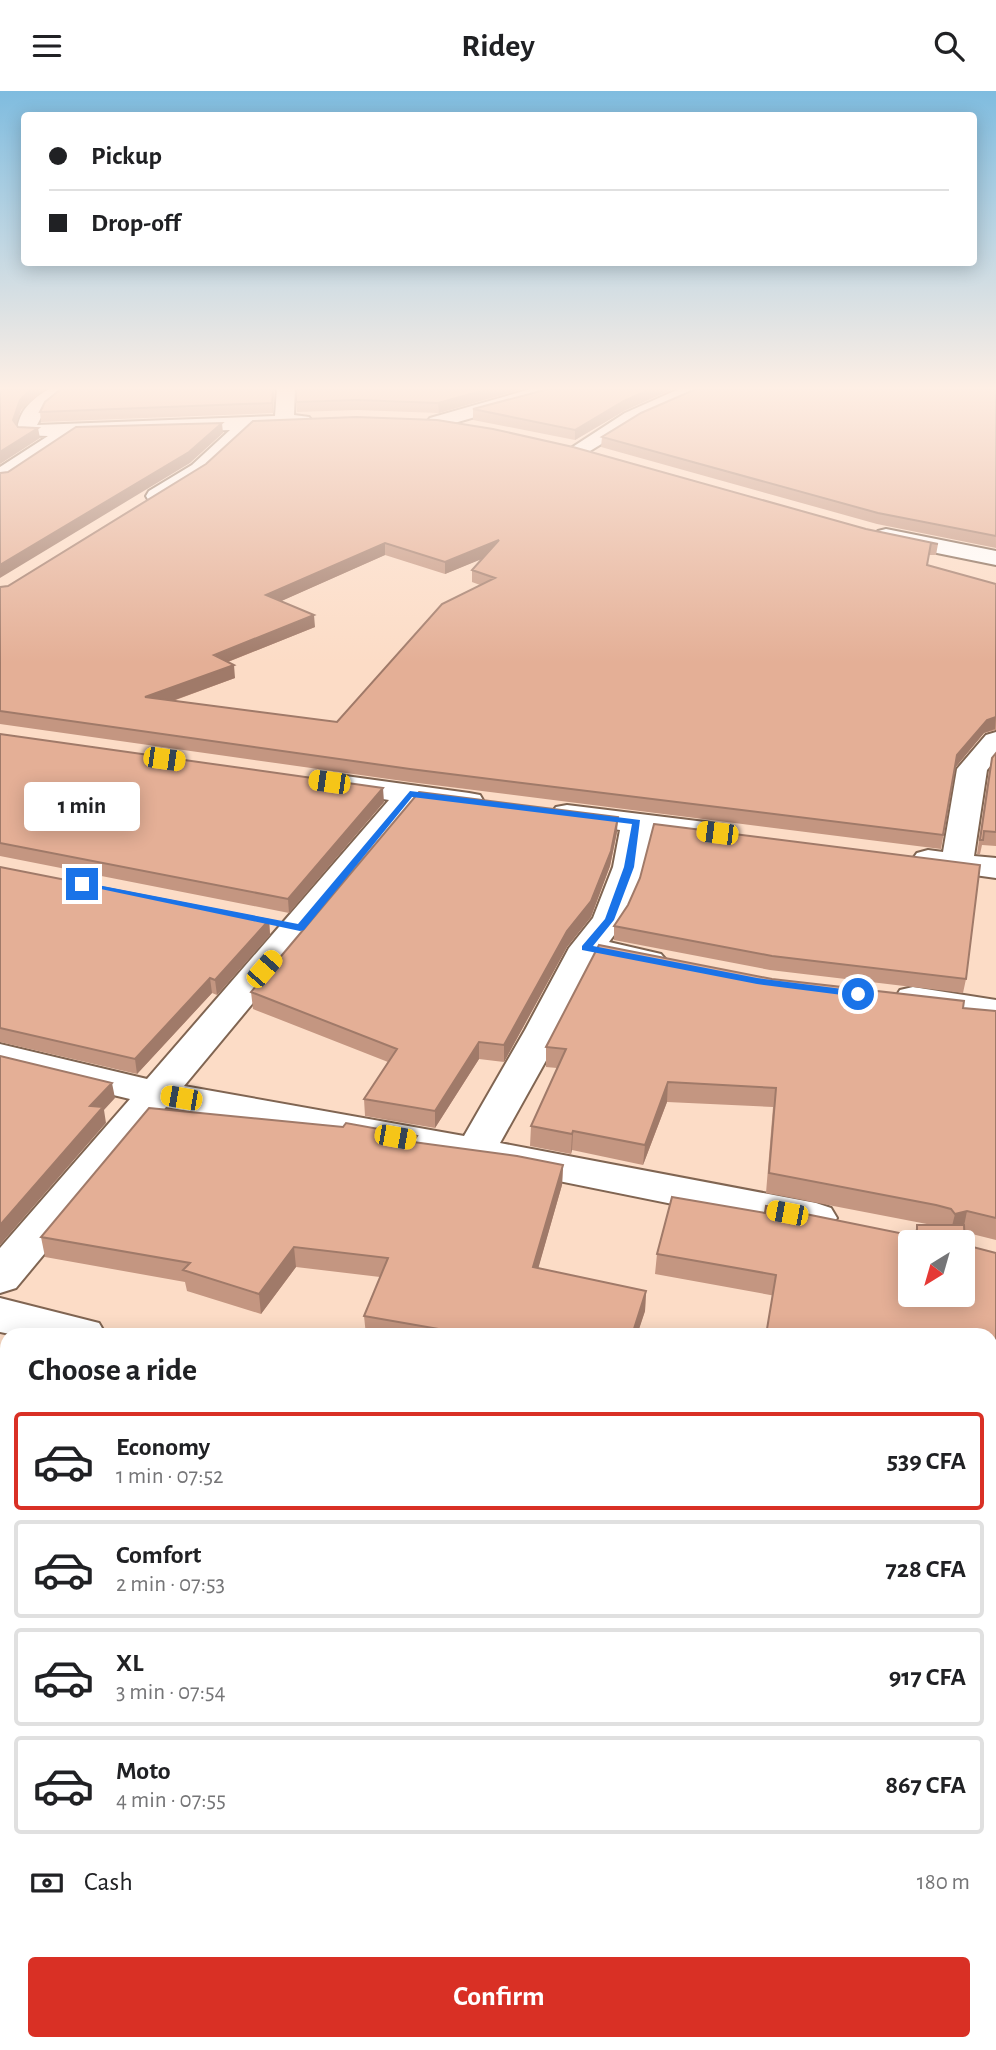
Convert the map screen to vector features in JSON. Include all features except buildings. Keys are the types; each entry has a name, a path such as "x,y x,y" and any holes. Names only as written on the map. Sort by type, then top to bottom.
{"street":[{"path":"140,506 182,480"},
{"path":"861,530 996,558"},
{"path":"957,864 972,769 996,741"},
{"path":"302,778 503,806"},
{"path":"0,1277 154,1093 300,928 410,794"},
{"path":"544,811 731,835"},
{"path":"475,1151 544,1030 586,948 609,920 629,867 637,822"},
{"path":"904,857 996,867"},
{"path":"259,920 300,928"},
{"path":"586,948 677,966"},
{"path":"883,995 996,1011"},
{"path":"0,1056 154,1093 475,1151 852,1226"},
{"path":"0,1315 54,1328"}],"route":[{"path":"82,884 300,928 410,794 637,822 629,867 609,920 586,948 757,981 858,994"}]}
